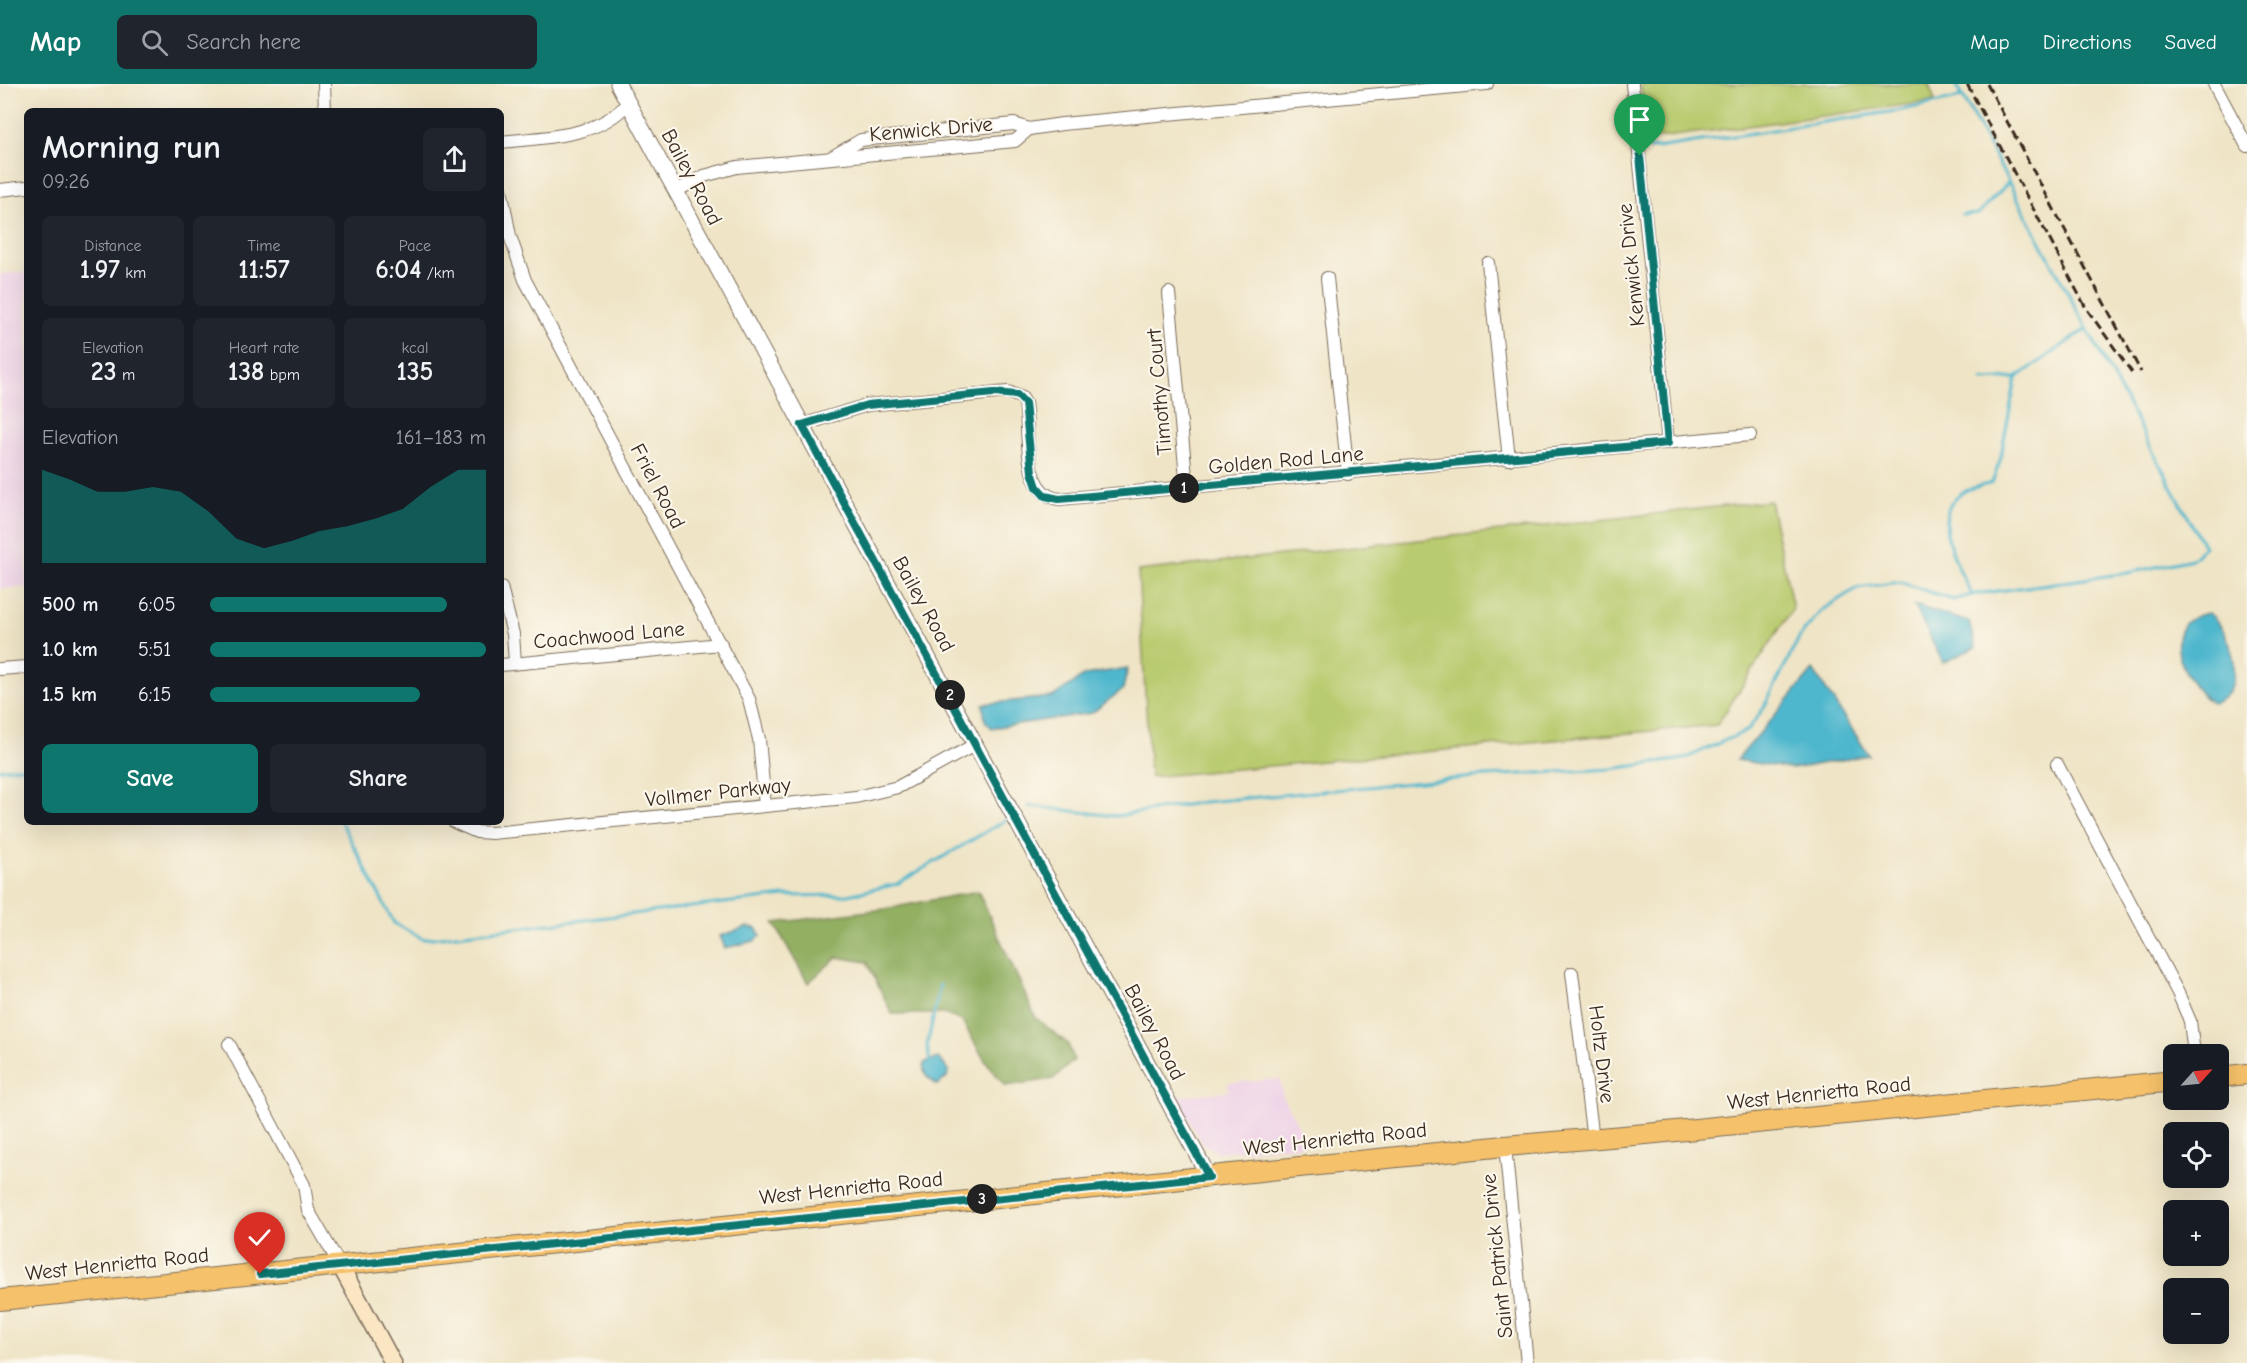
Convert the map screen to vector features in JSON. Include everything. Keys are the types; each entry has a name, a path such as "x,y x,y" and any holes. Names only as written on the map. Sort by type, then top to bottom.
{"main road":[{"path":"2229,1076 2247,1074"},
{"name":"West Henrietta Road","path":"0,1300 341,1267 1505,1146 2163,1083"},
{"path":"341,1267 393,1363"}],"street":[{"path":"324,84 325,108"},
{"name":"Bailey Road","path":"618,84 1209,1177"},
{"name":"Kenwick Drive","path":"676,190 721,170 832,157 1015,141 1029,129 1487,84"},
{"name":"Kenwick Drive","path":"1632,84 1668,443"},
{"path":"2214,84 2247,146"},
{"path":"504,142 587,129 619,114 628,103"},
{"path":"0,190 24,187"},
{"name":"Friel Road","path":"504,205 510,236 525,280 742,683 755,719 765,806"},
{"path":"1488,263 1509,459"},
{"path":"1328,278 1348,474"},
{"name":"Timothy Court","path":"1169,293 1187,488"},
{"name":"Golden Rod Lane","path":"802,425 867,405 1008,393 1022,398 1025,403 1032,472 1037,487 1045,496 1067,499 1750,435"},
{"path":"504,599 510,622 515,663"},
{"name":"Coachwood Lane","path":"504,665 721,644"},
{"path":"0,669 24,667"},
{"name":"Vollmer Parkway","path":"461,825 477,832 492,833 880,793 925,774 976,744"},
{"path":"2057,765 2178,993 2190,1020 2193,1044"},
{"name":"Holtz Drive","path":"1572,974 1593,1139"},
{"path":"229,1044 304,1185 308,1210 341,1267"},
{"name":"Saint Patrick Drive","path":"1505,1146 1527,1363"},
{"path":"1522,1363 1527,1363"}],"shaded area":[{"path":"24,272 24,587 0,589 0,274"},
{"path":"1280,1079 1283,1098 1309,1145 1217,1152 1202,1143 1176,1097 1228,1091 1228,1083"}],"green space":[{"path":"1641,84 1929,84 1935,101 1644,140"},
{"path":"1770,501 1793,608 1717,725 1150,777 1138,571"},
{"path":"978,891 1036,1018 1068,1044 1074,1060 1053,1079 1005,1086 984,1059 962,1021 944,1014 892,1014 867,962 837,957 808,983 774,923 885,909"}],"water":[{"path":"1914,605 1969,622 1976,647 1943,663"},
{"path":"2209,613 2219,623 2226,636 2234,664 2234,678 2230,689 2223,698 2212,703 2191,681 2183,667 2178,639 2182,627 2192,618"},
{"path":"1128,668 1123,689 1092,713 992,728 985,721 983,704 1052,697 1085,675"},
{"path":"1813,670 1869,755 1792,769 1737,760"},
{"path":"747,927 756,928 761,936 754,941 725,948 720,936"},
{"path":"938,1058 949,1070 947,1077 938,1085 927,1076 924,1063"}],"waterway":[{"path":"1029,806 1116,816 1204,802 1486,776 1611,769 1684,759 1748,730 1763,709 1800,636 1822,610 1857,588 1900,582 1953,600 1976,594 2128,573 2192,559 2204,547 1956,84"},
{"path":"1650,149 1902,110 1962,97"},
{"path":"1962,215 1978,214 2008,183"},
{"path":"1972,595 1949,541 1946,526 1947,512 1953,500 1965,491 1992,483 2000,461 2016,378 2086,329"},
{"path":"1982,380 2016,378"},
{"path":"0,769 24,767"},
{"path":"343,825 394,923 423,939 784,896 848,895 897,884 1006,820"},
{"path":"930,1061 927,1046 940,985"}],"railway":[{"path":"1967,84 2086,308 2133,374"},
{"path":"1987,84 2141,372"}],"route":[{"path":"260,1274 1209,1177 802,425 851,408 867,405 994,393 1017,395 1025,403 1032,472 1037,487 1045,496 1059,499 1668,443 1640,156"}]}
